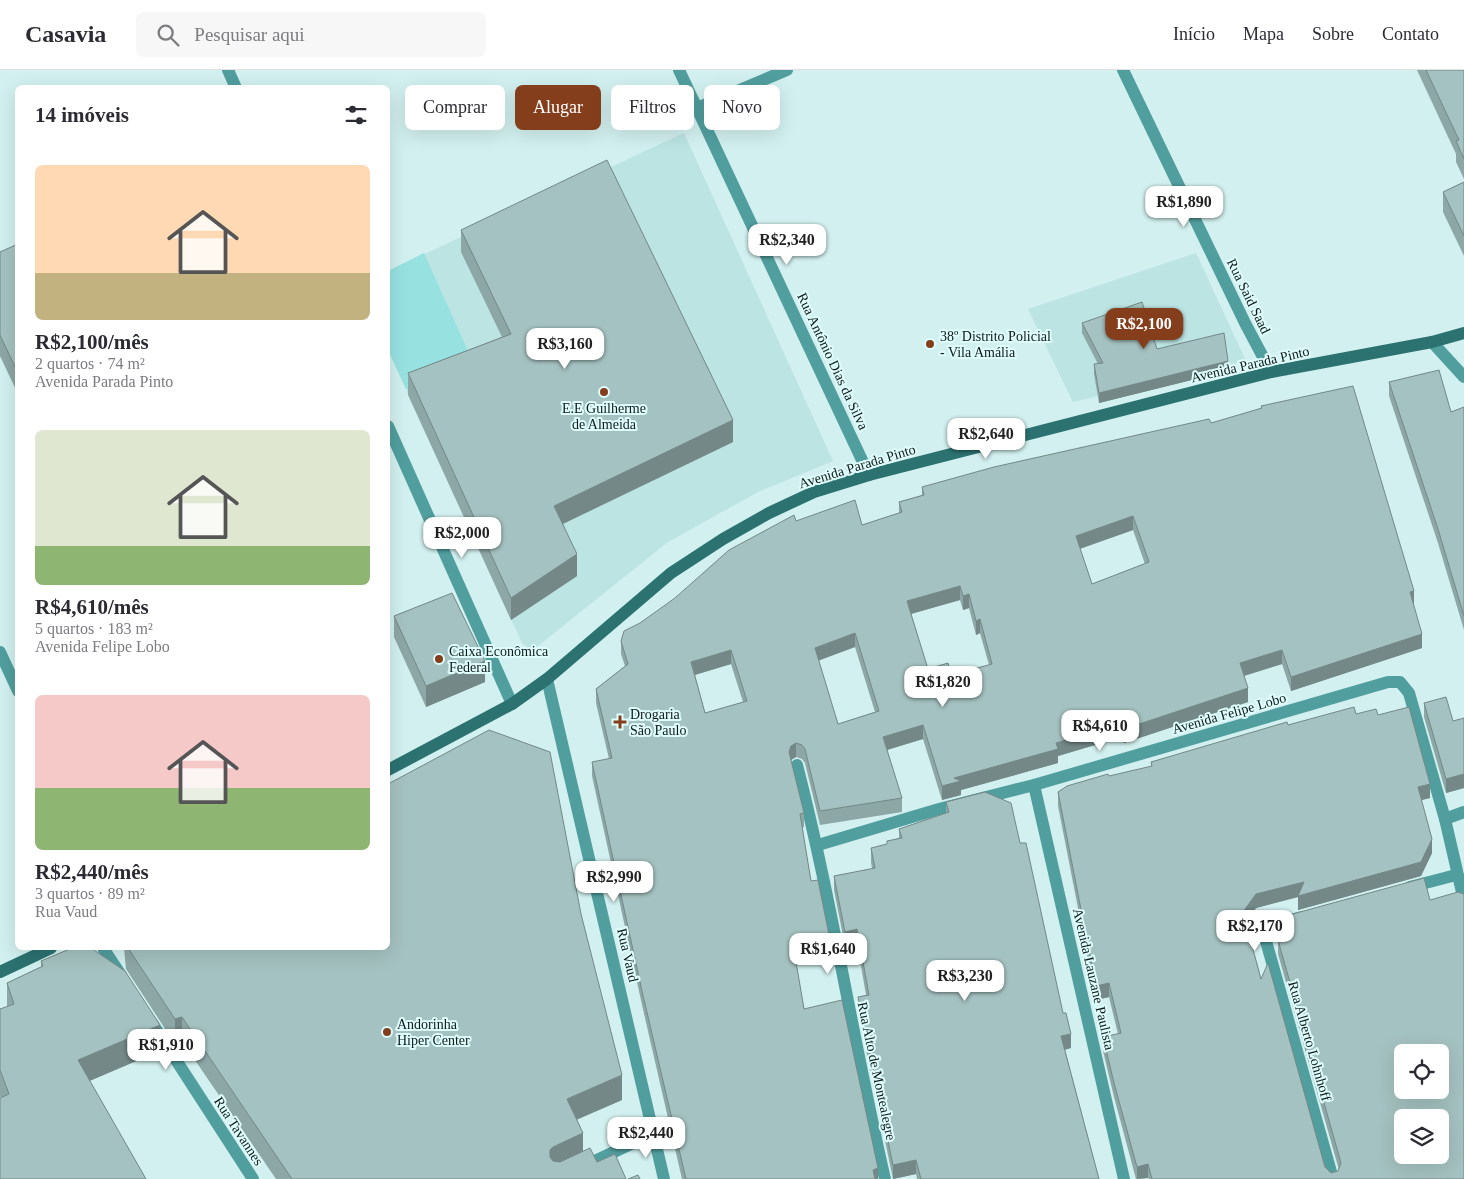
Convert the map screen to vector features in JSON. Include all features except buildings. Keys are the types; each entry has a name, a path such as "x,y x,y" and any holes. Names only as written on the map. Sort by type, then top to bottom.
{"main road":[{"name":"Avenida Parada Pinto","path":"390,769 512,704 547,679 671,573 723,539 769,513 814,492 870,475 1271,372 1432,342 1464,333"},
{"path":"0,972 48,950"}],"street":[{"path":"228,70 235,85"},
{"name":"Rua Antônio Dias da Silva","path":"679,70 870,475"},
{"path":"697,108 787,70"},
{"name":"Rua Said Saad","path":"1123,70 1245,323 1271,372"},
{"path":"1432,342 1464,378"},
{"path":"390,430 512,704"},
{"path":"0,652 15,684"},
{"name":"Rua Vaud","path":"547,679 664,1179"},
{"name":"Avenida Felipe Lobo","path":"818,845 939,809 1034,785 1388,682 1400,682 1409,693 1444,819"},
{"name":"Rua Alto de Montealegre","path":"798,764 818,845 850,1018 884,1179"},
{"name":"Avenida Lauzane Paulista","path":"1034,785 1124,1179"},
{"path":"1464,812 1444,819 1456,875 1464,901"},
{"path":"1400,890 1456,875"},
{"name":"Rua Alberto Lohnhoff","path":"1315,913 1268,926 1264,934 1333,1179"},
{"path":"104,950 128,986"},
{"name":"Rua Tavannes","path":"144,1012 253,1179"},
{"path":"557,1179 654,1133"}],"shaded area":[{"name":"E.E Guilherme de Almeida","path":"684,133 833,461 758,492 668,542 538,646 528,648 522,643 390,354 390,270"},
{"path":"424,253 473,362 406,389 390,354 390,270"},
{"path":"1196,253 1246,361 1073,402 1028,309"}],"place":[{"name":"38º Distrito Policial - Vila Amália","path":"930,344"},
{"name":"E.E Guilherme de Almeida","path":"604,392"},
{"name":"Caixa Econômica Federal","path":"439,659"},
{"name":"Drogaria São Paulo","path":"620,722"},
{"name":"Andorinha Hiper Center","path":"387,1032"}]}
